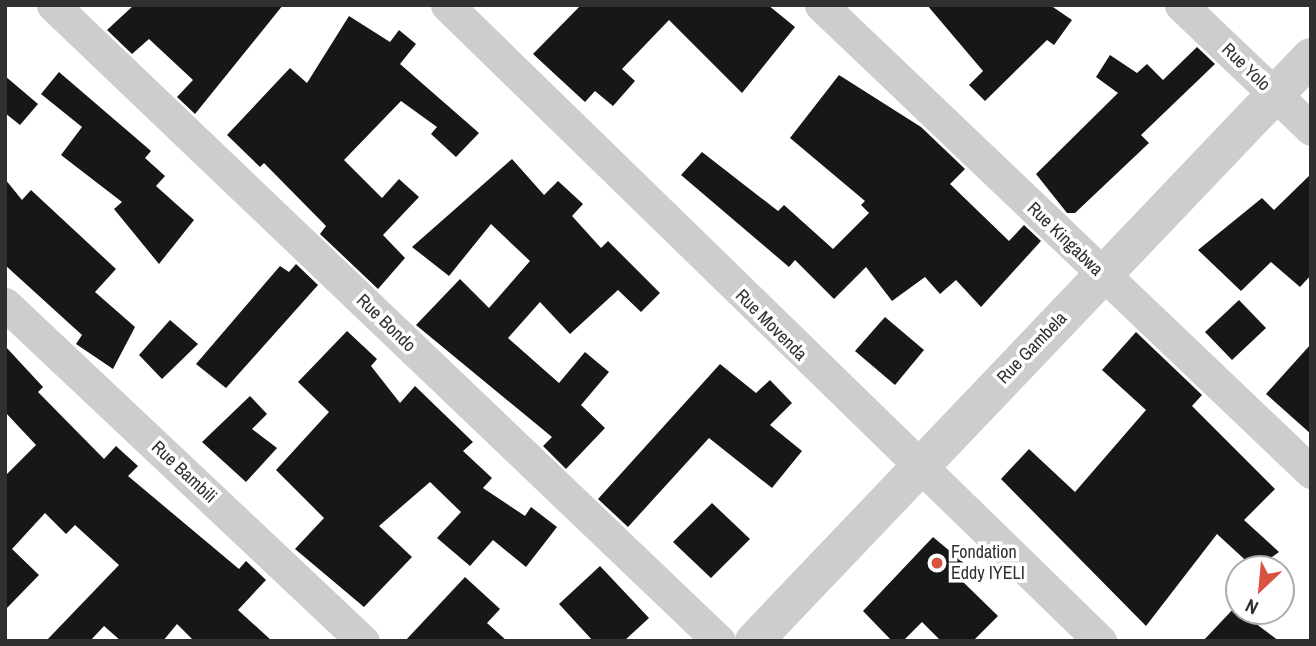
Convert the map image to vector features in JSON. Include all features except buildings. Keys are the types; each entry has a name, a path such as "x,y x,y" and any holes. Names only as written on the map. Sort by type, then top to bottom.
{"street":[{"name":"Rue Bondo","path":"53,5 719,641"},
{"name":"Rue Movenda","path":"447,5 916,468 1100,641"},
{"name":"Rue Kingabwa","path":"821,5 1311,472"},
{"name":"Rue Yolo","path":"1181,5 1311,129"},
{"name":"Rue Gambela","path":"754,641 916,468 1311,57"},
{"name":"Rue Bambili","path":"5,304 363,641"}],"place":[{"name":"Fondation Eddy IYELI","path":"937,563"}]}
